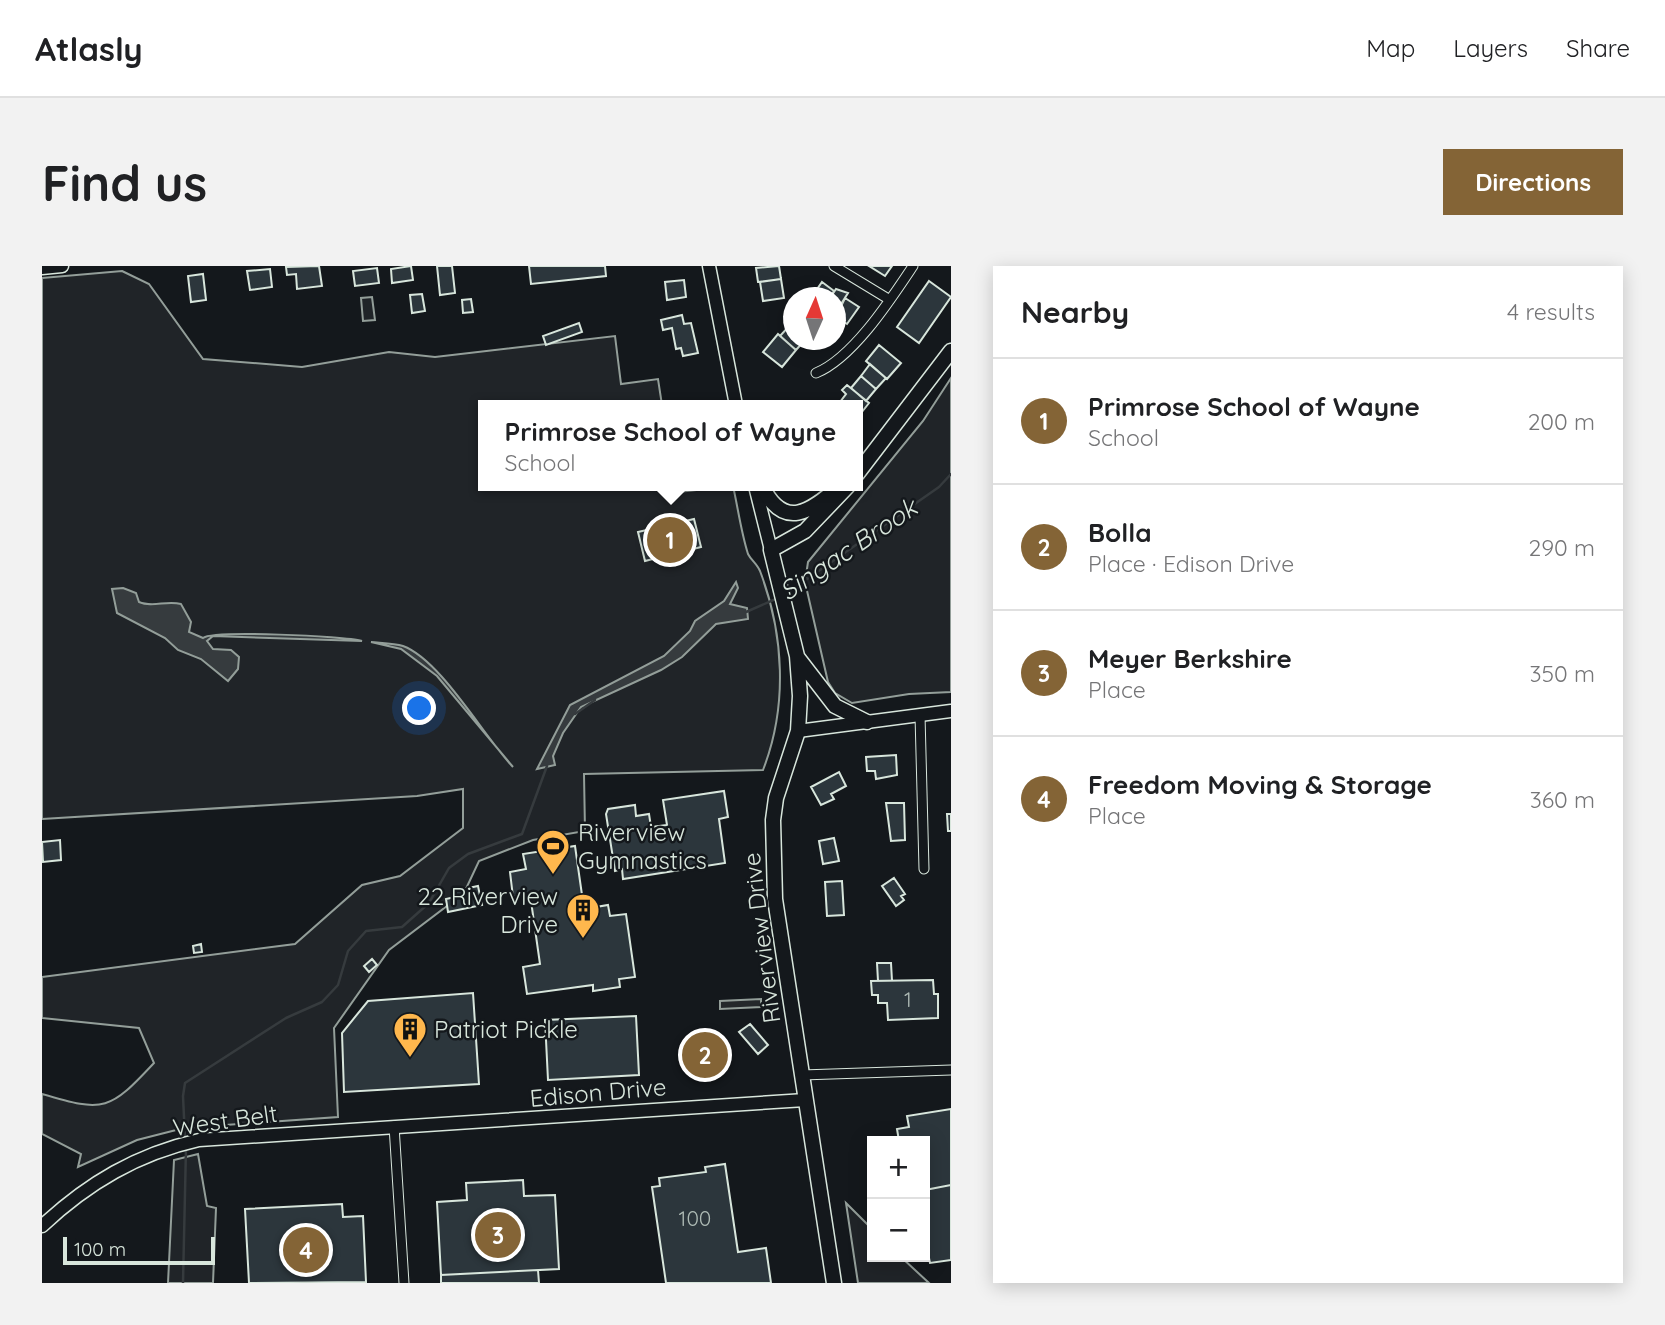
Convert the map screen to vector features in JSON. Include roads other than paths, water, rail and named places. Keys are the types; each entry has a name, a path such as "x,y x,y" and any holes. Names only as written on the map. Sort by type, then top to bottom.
{"main road":[{"path":"42,268 62,266"},
{"path":"709,266 735,400"},
{"path":"863,465 951,351"},
{"path":"756,491 771,550 805,531 843,491"},
{"path":"765,491 772,505 792,514 807,510 833,491"},
{"name":"Riverview Drive","path":"771,550 796,654 800,696 798,731 776,798 772,840 775,899 834,1283"},
{"path":"796,654 835,706 867,722"},
{"path":"798,731 951,710"},
{"name":"Edison Drive","path":"394,1126 805,1100"},
{"name":"West Belt","path":"42,1227 104,1177 173,1147 199,1140 394,1126"}],"street":[{"path":"834,266 890,300"},
{"path":"816,373 836,363 890,300 913,266"},
{"path":"920,715 923,869"},
{"path":"802,1075 951,1070"},
{"path":"394,1126 404,1283"}],"waterway":[{"name":"Singac Brook","path":"787,593 939,487 951,474"},
{"name":"Singac Brook","path":"746,612 778,598"},
{"name":"Singac Brook","path":"575,714 595,700"},
{"name":"Singac Brook","path":"185,1138 185,1083 286,1018 322,1002 338,985 348,951 366,931 402,927 429,903 449,868 468,854 522,834 547,766"},
{"name":"Singac Brook","path":"183,1283 186,1148"}],"place":[{"name":"Primrose School of Wayne","path":"670,540"},
{"name":"Riverview Gymnastics","path":"553,876"},
{"name":"22 Riverview Drive","path":"583,940"},
{"name":"Bolla","path":"705,1055"},
{"name":"Patriot Pickle","path":"410,1059"},
{"name":"Meyer Berkshire","path":"498,1235"},
{"name":"Freedom Moving & Storage","path":"306,1250"}]}
